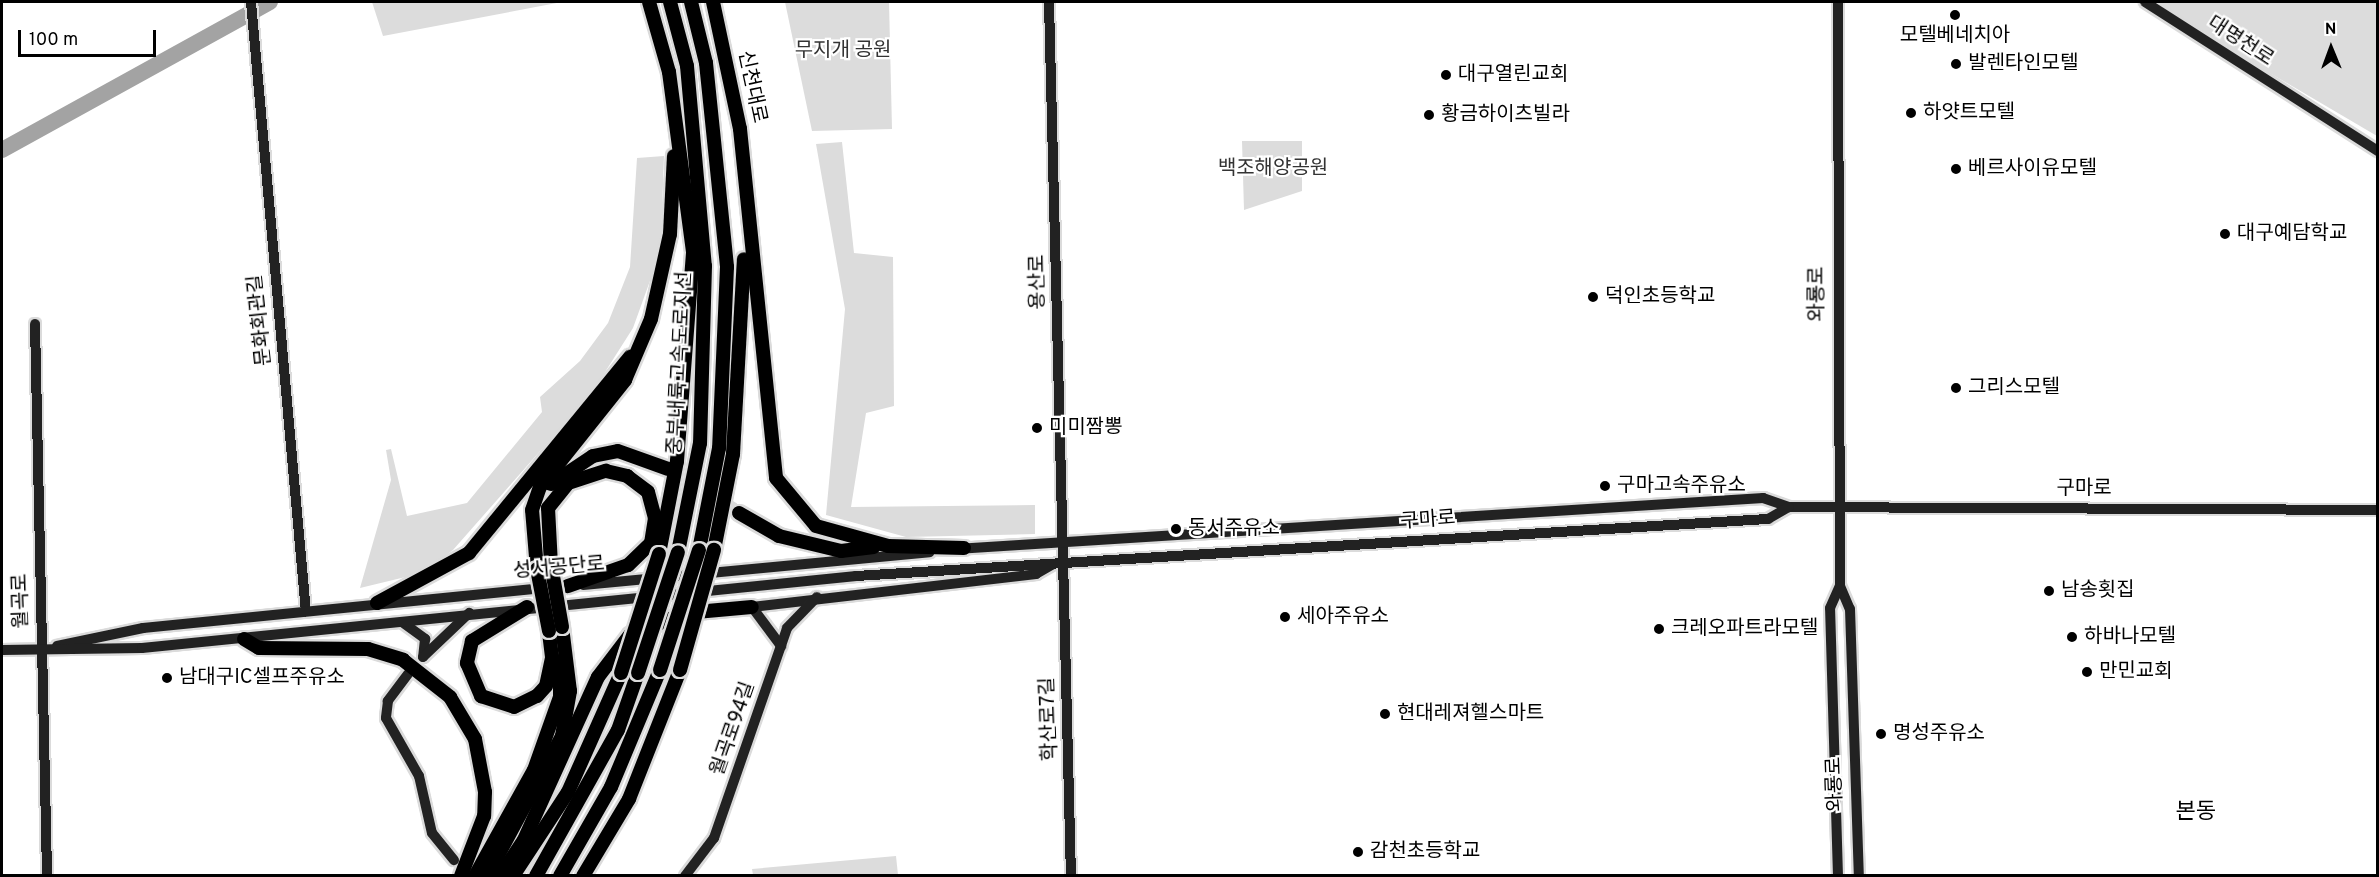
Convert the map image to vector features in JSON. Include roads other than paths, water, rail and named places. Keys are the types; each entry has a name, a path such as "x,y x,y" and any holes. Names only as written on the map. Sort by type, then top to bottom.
{"highway":[{"path":"513,876 568,792 621,674 659,554 677,461 693,253 676,118 649,2"},
{"name":"중부내륙고속도로지선","path":"536,876 618,730 678,552 700,444 705,266 687,66 670,2"},
{"name":"중부내륙고속도로지선","path":"560,876 611,786 660,670 699,550 719,448 727,267 706,63 691,2"},
{"name":"신천대로","path":"712,2 740,129 745,182"},
{"path":"487,876 562,736 570,691 555,630 532,510 540,487 625,380 641,343 670,234 676,118"},
{"path":"745,182 776,478 816,526 888,546"},
{"path":"589,876 629,799 680,670 714,550 734,454 744,323 745,182"},
{"path":"377,603 469,553 641,343"},
{"path":"543,567 536,539 539,512 546,489 567,469 618,451 668,469"},
{"path":"543,567 548,508 568,483 606,471 627,476 648,492 655,518 651,543 628,566 568,586"},
{"path":"739,513 779,536 841,551 888,546 964,548"},
{"path":"527,607 472,641 467,663 481,696 514,707 537,696 546,686 555,630"},
{"path":"500,876 524,840 598,677 630,635 686,613 752,607"},
{"path":"475,876 534,770 560,697 555,630"},
{"path":"244,639 259,648 368,649 403,660 450,697 475,739 485,792 484,816 461,876"},
{"path":"584,876 629,799"}],"main road":[{"name":"문화회관길","path":"251,2 306,612"},
{"name":"용산로","path":"1049,2 1065,542 1061,562"},
{"name":"와룡로","path":"1838,2 1840,586 1850,609 1859,876"},
{"name":"대명천로","path":"2145,2 2378,151"},
{"name":"월곡로","path":"34,324 47,876"},
{"name":"구마로","path":"1065,542 1763,498 1790,507 1839,505 2378,510"},
{"name":"구마로","path":"1061,562 1768,519 1790,507"},
{"name":"성서공단로","path":"57,646 143,628 377,603 964,548 1065,542"},
{"name":"성서공단로","path":"2,650 57,646 142,648 244,639 527,607 1061,562"},
{"path":"781,646 752,607 817,597 1036,574 1061,562"},
{"name":"학산로7길","path":"1061,562 1071,876"},
{"name":"와룡로","path":"1838,876 1830,608 1840,586"},
{"name":"월곡로94길","path":"685,876 714,838 781,646 796,615 817,597"},
{"path":"397,620 420,632 423,657 469,613"},
{"path":"408,674 388,701 386,718 419,776 432,833 454,860"}],"waterway":[{"path":"2,150 270,2"}],"tunnel":[{"path":"668,469 739,513"}],"place":[{"name":"모텔베네치아","path":"1955,15"},
{"name":"발렌타인모텔","path":"1956,64"},
{"name":"대구열린교회","path":"1446,75"},
{"name":"하얏트모텔","path":"1911,113"},
{"name":"황금하이츠빌라","path":"1429,115"},
{"name":"베르사이유모텔","path":"1956,169"},
{"name":"대구예담학교","path":"2225,234"},
{"name":"덕인초등학교","path":"1593,297"},
{"name":"그리스모텔","path":"1956,388"},
{"name":"미미짬뽕","path":"1037,428"},
{"name":"구마고속주유소","path":"1605,486"},
{"name":"동서주유소","path":"1176,529"},
{"name":"남송횟집","path":"2049,591"},
{"name":"세아주유소","path":"1285,617"},
{"name":"크레오파트라모텔","path":"1659,629"},
{"name":"하바나모텔","path":"2072,637"},
{"name":"만민교회","path":"2087,672"},
{"name":"남대구IC셀프주유소","path":"167,678"},
{"name":"현대레져헬스마트","path":"1385,714"},
{"name":"명성주유소","path":"1881,734"},
{"name":"감천초등학교","path":"1358,852"}],"district":[{"name":"본동","path":"2196,813"}],"park label":[{"name":"무지개 공원","path":"843,51"},
{"name":"백조해양공원","path":"1273,169"}]}
